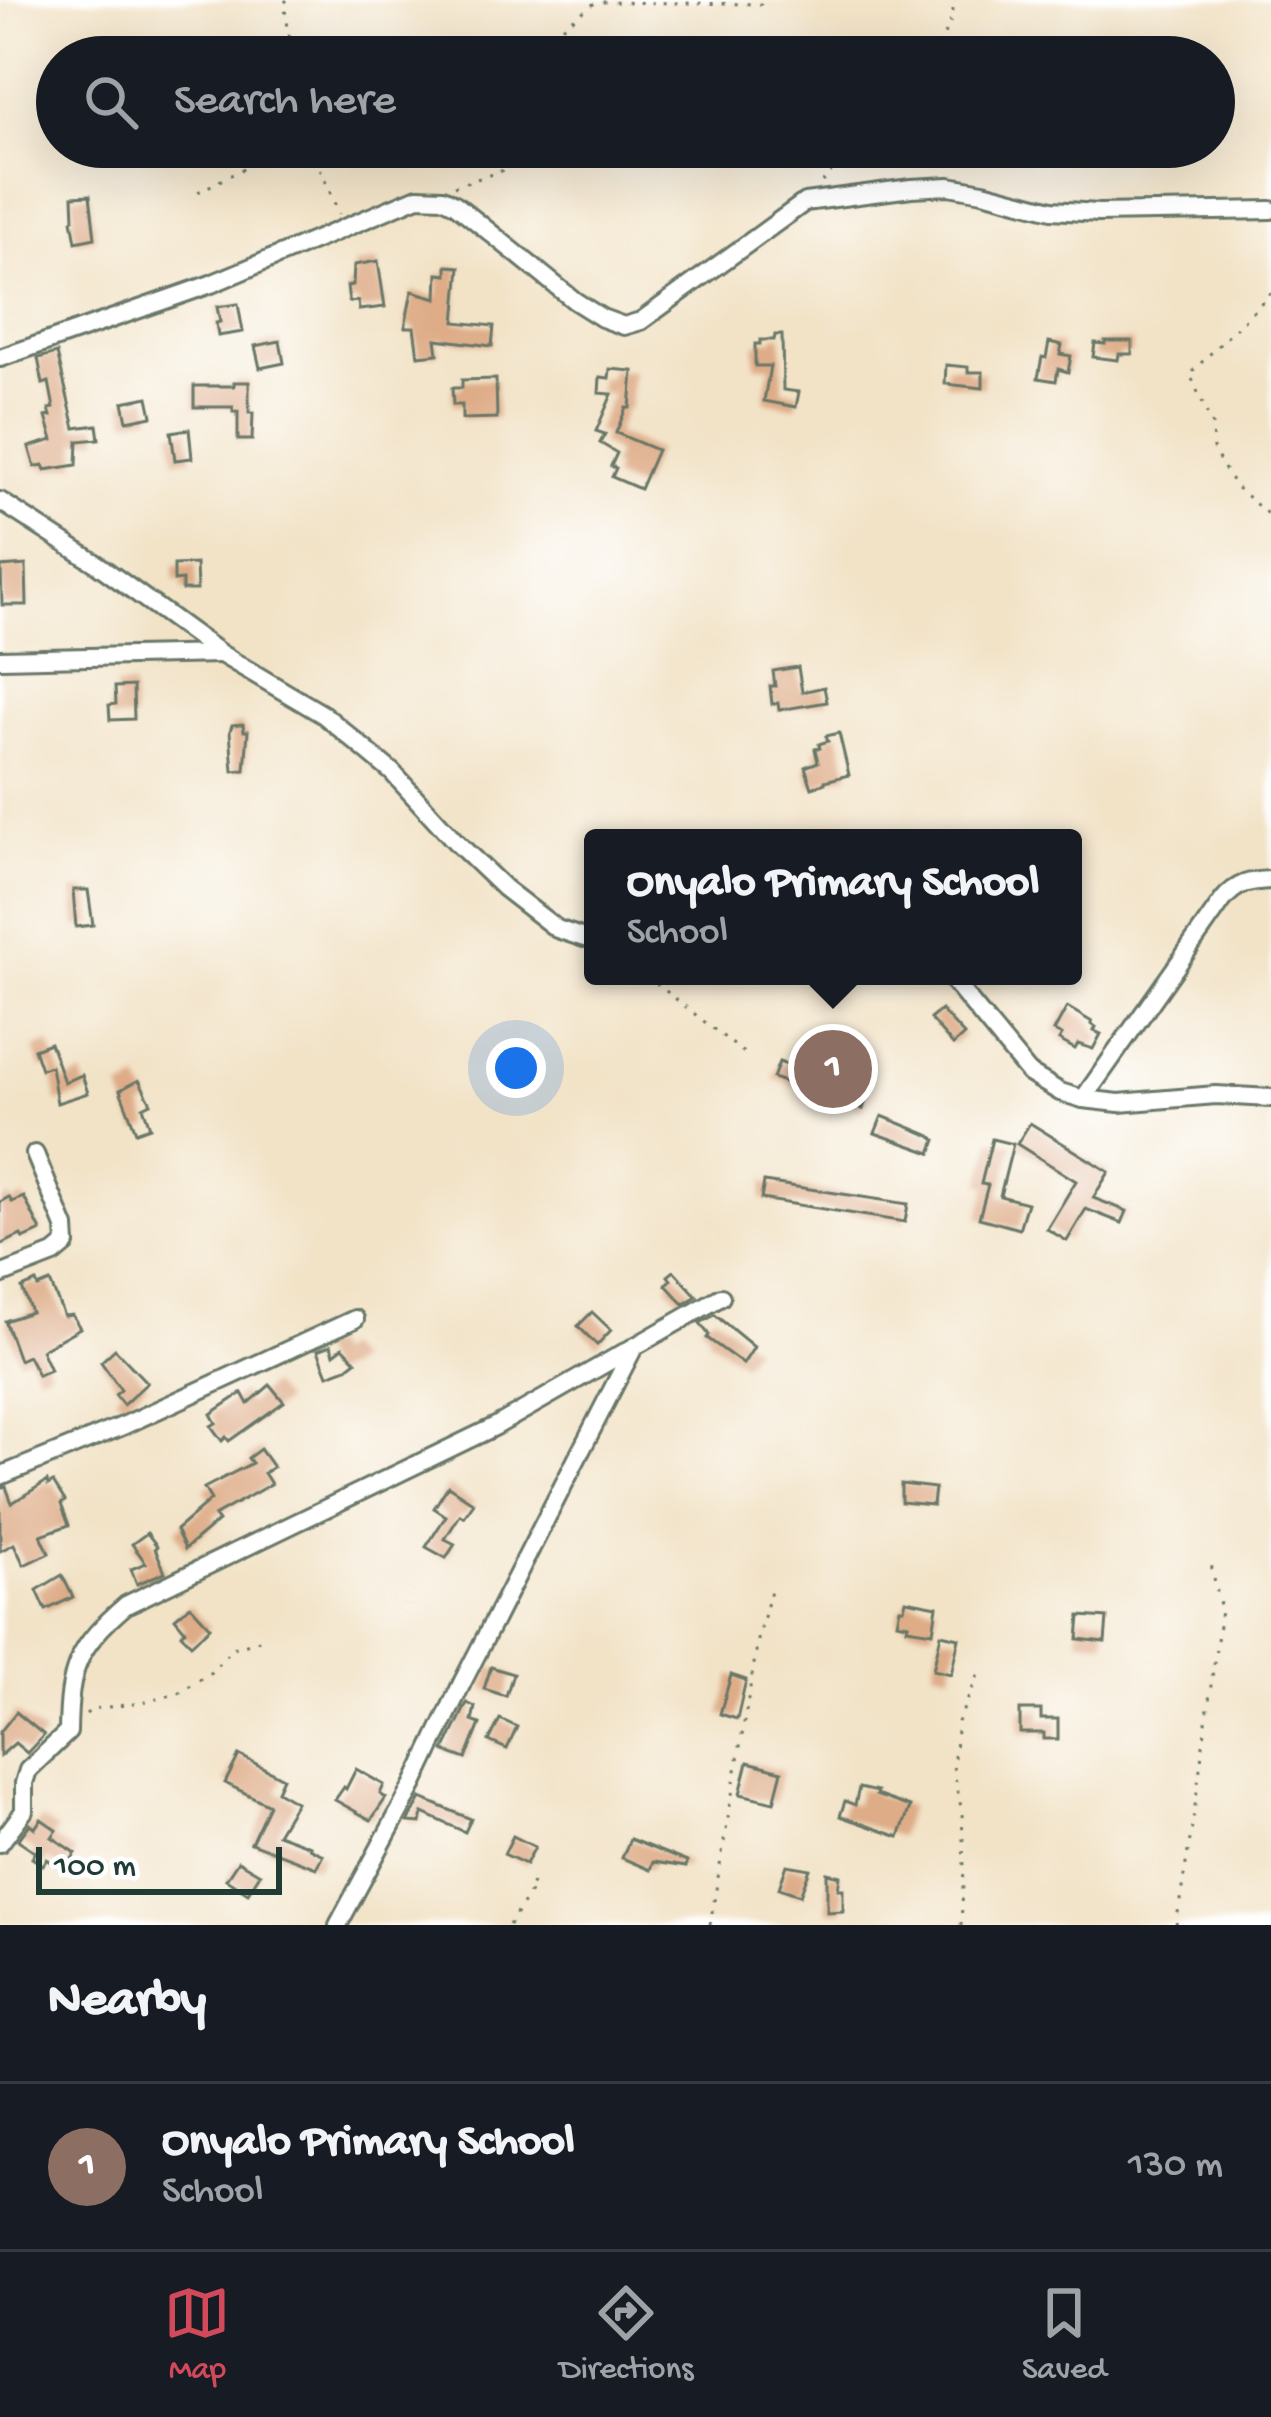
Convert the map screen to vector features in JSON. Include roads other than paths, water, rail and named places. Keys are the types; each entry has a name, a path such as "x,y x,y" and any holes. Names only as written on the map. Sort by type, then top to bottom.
{"street":[{"path":"0,358 211,284 418,197 442,198 455,205 575,301 602,319 624,326 640,321 805,202 949,186 1052,210 1271,210"},
{"path":"0,501 98,564 221,654 302,700 392,772 475,861 542,919 584,936"},
{"path":"0,659 221,654"},
{"path":"1083,1099 1223,900 1237,885 1271,880"},
{"path":"956,985 1029,1073 1060,1092 1119,1102 1216,1095 1271,1098"},
{"path":"0,1275 54,1254 66,1244 65,1227 34,1154"},
{"path":"0,1843 24,1810 28,1770 68,1732 69,1690 79,1657 93,1636 126,1605 496,1426 721,1297"},
{"path":"0,1476 125,1425 355,1319"},
{"path":"338,1925 634,1346"}],"place":[{"name":"Onyalo Primary School","path":"833,1069"}]}
